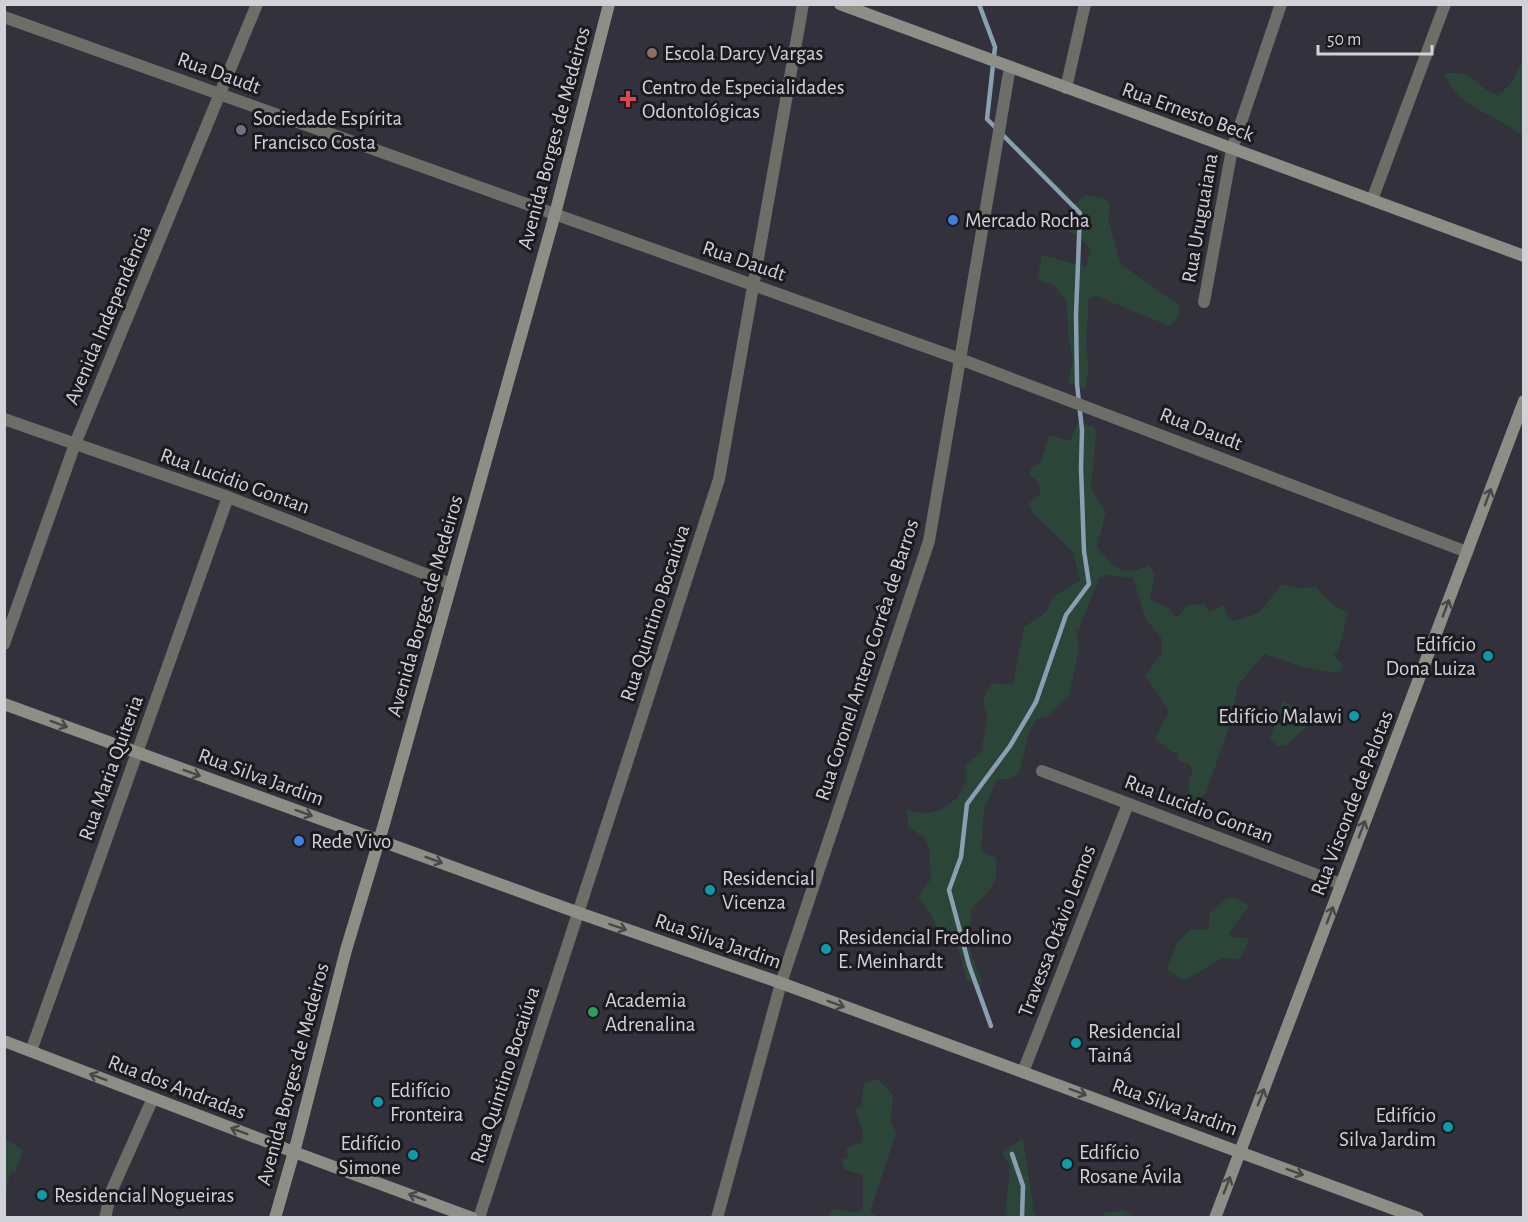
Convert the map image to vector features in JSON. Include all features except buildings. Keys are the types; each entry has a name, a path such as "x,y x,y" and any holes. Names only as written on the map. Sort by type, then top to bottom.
{"street":[{"name":"Avenida Independência","path":"4,644 75,444 257,4"},
{"name":"Avenida Borges de Medeiros","path":"275,1218 346,950 379,841 555,214 609,4"},
{"name":"Rua Quintino Bocaiúva","path":"478,1218 579,913 718,479 803,4"},
{"name":"Rua Ernesto Beck","path":"840,4 1524,255"},
{"path":"1066,88 1085,4"},
{"name":"Rua Uruguaiana","path":"1204,302 1232,149 1281,4"},
{"path":"1372,200 1445,4"},
{"name":"Rua Daudt","path":"4,17 960,359 1467,552"},
{"name":"Rua Coronel Antero Corrêa de Barros","path":"717,1218 781,983 929,542 1010,67"},
{"name":"Rua Visconde de Pelotas","path":"1215,1218 1524,401"},
{"name":"Rua Lucidio Gontan","path":"4,419 228,497 451,584"},
{"name":"Rua Maria Quiteria","path":"31,1051 228,497"},
{"name":"Rua Silva Jardim","path":"4,704 579,913 781,983 1418,1218"},
{"name":"Rua Lucidio Gontan","path":"1042,771 1341,884"},
{"name":"Travessa Otávio Lemos","path":"1023,1072 1128,804"},
{"name":"Rua dos Andradas","path":"4,1041 472,1218"},
{"path":"105,1218 111,1192 153,1098"}],"green space":[{"path":"1523,58 1523,136 1459,96 1443,73 1468,76 1498,96 1513,81"},
{"path":"1086,195 1104,198 1110,203 1108,218 1120,263 1178,303 1180,314 1170,326 1096,296 1089,300 1086,341 1089,368 1085,389 1068,383 1073,360 1068,334 1067,302 1054,285 1037,280 1042,255 1086,267 1091,249 1076,235 1064,230 1060,217"},
{"path":"1078,422 1094,427 1096,433 1091,488 1106,512 1097,546 1113,565 1132,570 1149,565 1155,575 1150,598 1168,607 1176,618 1188,605 1204,604 1209,612 1224,605 1229,619 1234,621 1259,613 1282,584 1299,588 1316,587 1332,604 1348,613 1339,649 1333,655 1343,664 1340,673 1306,668 1264,654 1238,685 1230,724 1206,793 1197,804 1188,795 1189,779 1193,771 1189,764 1179,761 1177,752 1172,752 1155,739 1169,711 1145,675 1162,653 1161,637 1146,620 1133,578 1109,575 1099,578 1080,627 1076,631 1079,649 1069,696 1049,716 1037,719 1029,733 1019,774 1009,779 997,779 984,810 981,851 996,858 997,867 992,887 971,909 970,950 982,981 980,990 966,979 960,953 946,932 938,931 931,915 918,897 931,879 929,847 924,837 908,827 907,810 933,812 949,804 958,796 966,779 965,766 980,754 988,717 983,703 986,692 992,683 1013,685 1024,627 1046,612 1053,597 1080,580 1073,552 1033,513 1029,503 1041,493 1038,482 1029,475 1031,469 1041,462 1049,435 1070,441"},
{"path":"1283,701 1317,716 1287,745 1276,746 1270,738"},
{"path":"1228,897 1237,898 1249,906 1229,933 1232,938 1250,938 1240,959 1222,958 1184,981 1166,969 1178,942 1190,930 1208,930 1210,912"},
{"path":"878,1079 893,1095 891,1121 896,1134 870,1212 878,1217 828,1217 833,1209 856,1213 863,1208 863,1175 845,1170 841,1159 848,1157 846,1148 862,1142 863,1133 855,1109 861,1106 864,1083"},
{"path":"5,1138 23,1151 16,1171 10,1172 5,1199"},
{"path":"1023,1139 1034,1212 1038,1217 1005,1217 1010,1166 1002,1152"},
{"path":"1123,1210 1132,1217 1101,1217 1106,1211"}],"waterway":[{"path":"979,4 995,47 987,119 1080,213 1076,315 1077,384 1082,430 1084,551 1089,584 1066,615 1036,702 1010,746 967,804 961,857 949,890 969,965 991,1026"},
{"path":"1012,1154 1023,1186 1022,1218"}],"place":[{"name":"Escola Darcy Vargas","path":"652,53"},
{"name":"Centro de Especialidades Odontológicas","path":"628,99"},
{"name":"Sociedade Espírita Francisco Costa","path":"241,130"},
{"name":"Mercado Rocha","path":"953,220"},
{"name":"Edifício Dona Luiza","path":"1488,656"},
{"name":"Edifício Malawi","path":"1354,716"},
{"name":"Rede Vivo","path":"299,841"},
{"name":"Residencial Vicenza","path":"710,890"},
{"name":"Residencial Fredolino E. Meinhardt","path":"826,949"},
{"name":"Academia Adrenalina","path":"593,1012"},
{"name":"Residencial Tainá","path":"1076,1043"},
{"name":"Edifício Fronteira","path":"378,1102"},
{"name":"Edifício Silva Jardim","path":"1448,1127"},
{"name":"Edifício Simone","path":"413,1155"},
{"name":"Edifício Rosane Ávila","path":"1067,1164"},
{"name":"Residencial Nogueiras","path":"42,1195"}]}
